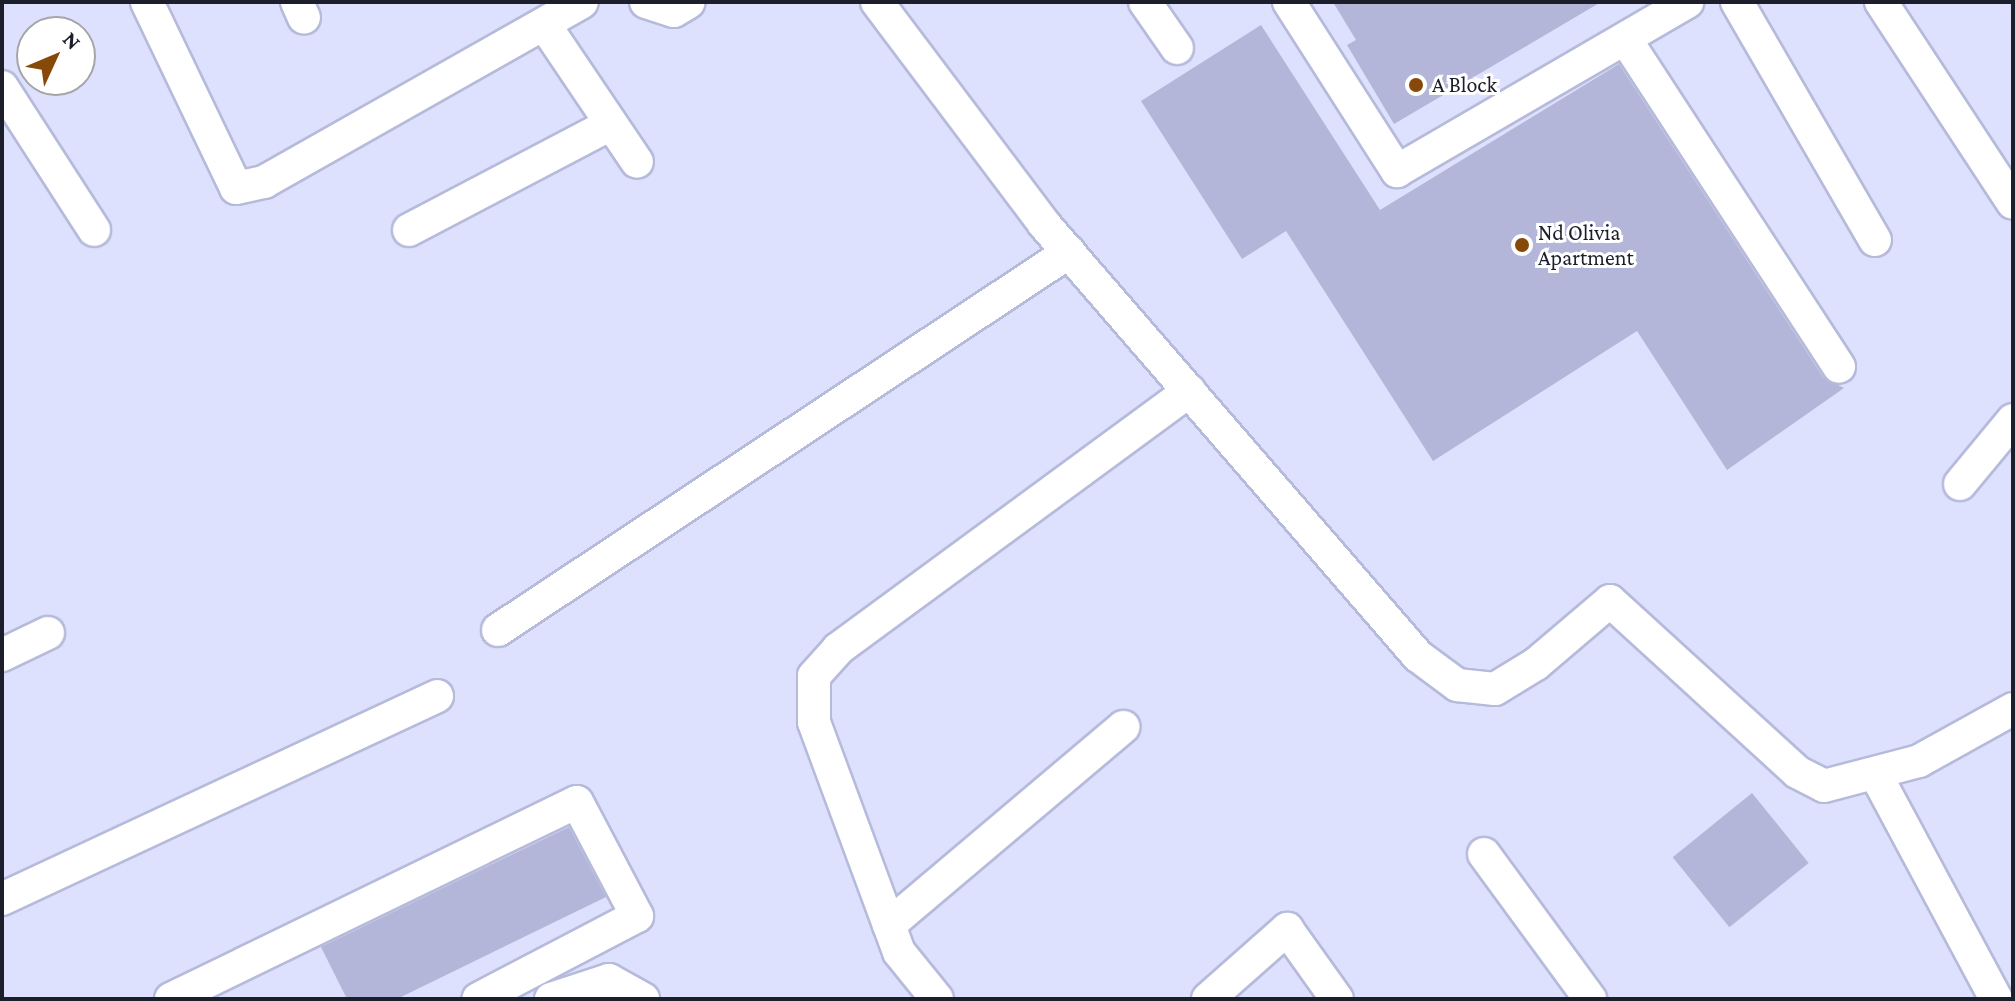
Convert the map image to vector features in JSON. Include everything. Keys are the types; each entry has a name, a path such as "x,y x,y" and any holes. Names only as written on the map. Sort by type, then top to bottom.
{"street":[{"path":"147,2 236,188 264,182 582,2"},
{"path":"646,2 674,11 689,2"},
{"path":"877,2 1069,252 1418,656 1457,685 1495,689 1536,664 1610,601 1797,772 1824,786 1876,775 1919,761 2013,709"},
{"path":"1145,2 1177,48"},
{"path":"1289,2 1397,171 1687,2"},
{"path":"1737,2 1875,240"},
{"path":"1881,2 2013,203"},
{"path":"544,24 637,162"},
{"path":"1626,40 1839,367"},
{"path":"2,87 94,230"},
{"path":"409,230 611,124"},
{"path":"498,630 1069,252"},
{"path":"937,999 899,952 814,722 814,676 838,649 1189,391"},
{"path":"1960,484 2013,420"},
{"path":"2,655 48,633"},
{"path":"2,899 437,696"},
{"path":"889,925 1123,727"},
{"path":"1876,775 1996,999"},
{"path":"171,999 577,802 637,916 478,999"},
{"path":"1484,854 1590,999"},
{"path":"1208,999 1287,929 1337,999"},
{"path":"551,999 609,980 643,999"}],"building":[{"name":"A Block","path":"1333,2 1601,2 1394,124 1347,45 1356,40"},
{"name":"Nd Olivia Apartment","path":"1261,25 1380,210 1619,64 1823,377 1844,388 1727,470 1637,331 1433,461 1286,231 1242,259 1141,101"},
{"path":"1752,793 1809,863 1729,927 1673,857"},
{"path":"569,827 606,897 397,999 347,999 321,947"}],"place":[{"name":"A Block","path":"1416,85"},
{"name":"Nd Olivia Apartment","path":"1522,245"}]}
